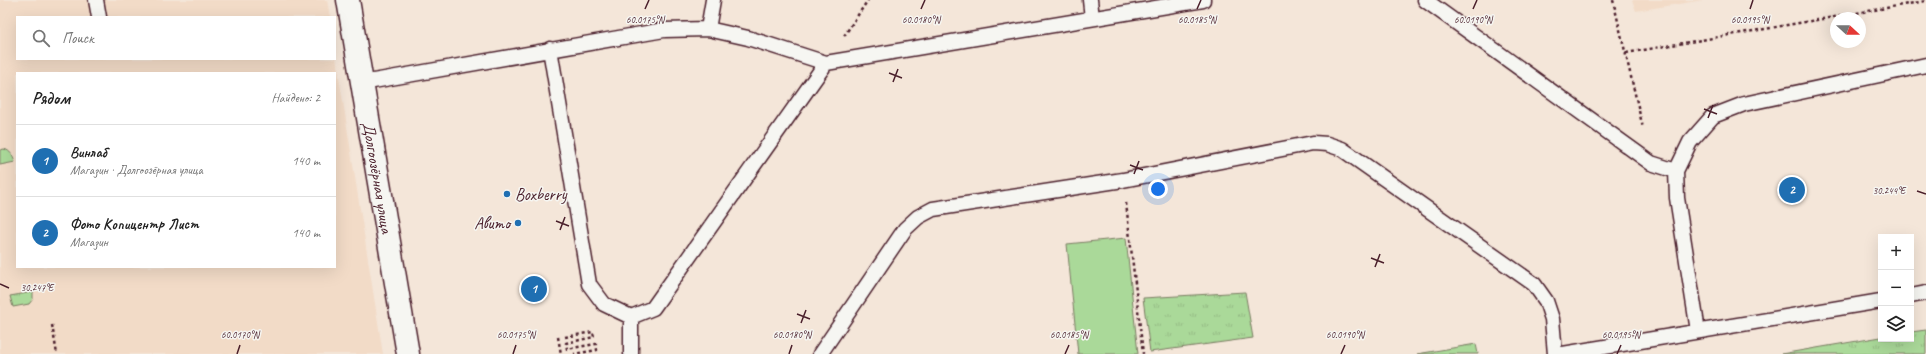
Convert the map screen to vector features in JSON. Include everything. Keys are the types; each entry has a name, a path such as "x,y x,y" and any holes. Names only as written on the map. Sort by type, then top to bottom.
{"street":[{"name":"Долгоозёрная улица","path":"348,0 408,354"}],"lane":[{"path":"96,0 99,16"},
{"path":"708,29 713,0"},
{"path":"1090,0 1092,18"},
{"path":"362,83 664,30 708,29 748,38 826,63 1203,0"},
{"path":"1425,0 1651,163 1676,171"},
{"path":"550,49 589,284 604,304 631,317 652,308 826,63"},
{"path":"1698,331 1678,198 1676,171 1690,142 1713,116 1744,104 1926,65"},
{"path":"820,354 905,229 918,217 933,210 1123,180 1313,143 1327,144 1342,148 1534,284 1546,301 1552,319 1555,354"},
{"path":"1914,295 1926,293"},
{"path":"1563,354 1878,301"},
{"path":"631,317 631,354"}],"path":[{"path":"826,63 868,0"},
{"path":"1613,0 1651,163"},
{"path":"1626,53 1926,1"},
{"path":"1123,180 1143,354"},
{"path":"52,325 57,354"},
{"path":"565,337 593,332 594,338 566,343 568,349 596,344 597,350 574,354"},
{"path":"558,337 561,354"}],"shaded area":[{"path":"0,0 327,0 330,16 16,16 16,60 336,60 336,57 383,354 0,354"},
{"path":"1632,0 1703,0 1636,11"}],"green space":[{"path":"4,149 10,152 15,162 0,165 0,150"},
{"path":"1126,238 1138,354 1078,354 1067,244"},
{"path":"33,292 33,299 29,304 13,307 10,296"},
{"path":"1245,292 1253,338 1150,352 1143,298"},
{"path":"1926,330 1926,354 1781,354 1878,338 1878,342 1914,342 1914,332"},
{"path":"1476,344 1478,354 1417,354"}],"place":[{"name":"Фото Копицентр Лист","path":"1792,190"},
{"name":"Boxberry","path":"507,194"},
{"name":"Авито","path":"518,223"},
{"name":"Винлаб","path":"534,289"}]}
